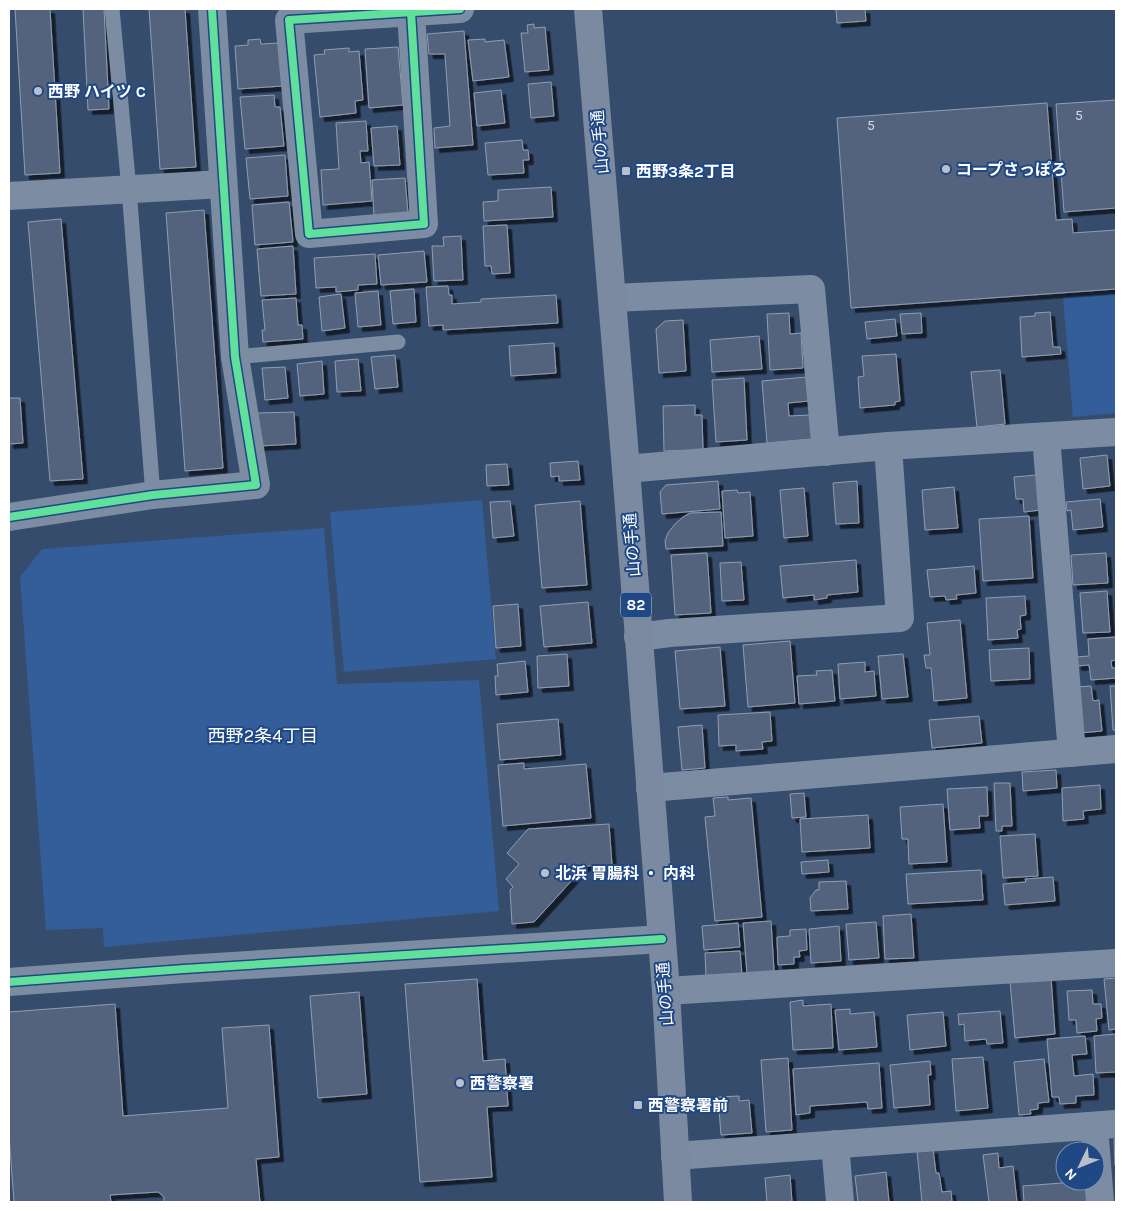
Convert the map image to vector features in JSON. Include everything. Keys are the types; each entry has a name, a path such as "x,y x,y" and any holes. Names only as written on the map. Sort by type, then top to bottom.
{"main road":[{"name":"山の手通","path":"588,9 613,298 666,990 678,1202"}],"street":[{"path":"9,518 153,495 256,485 235,357 212,9"},
{"path":"411,12 424,224 309,234 288,20 411,12 460,9"},
{"path":"9,196 224,184"},
{"path":"613,298 811,289 826,452"},
{"path":"626,469 888,446 1046,438 1116,432"},
{"path":"1046,438 1072,752"},
{"path":"638,637 670,633 900,618 888,446"},
{"path":"650,788 1116,749"},
{"path":"9,982 184,968 662,939"},
{"path":"666,990 1116,963"},
{"path":"675,1156 1105,1125 1100,1202"},
{"path":"835,1144 840,1202"}],"lane":[{"path":"112,9 129,189 153,495"},
{"path":"235,357 398,342"}],"shaded area":[{"path":"1116,292 1116,413 1073,417 1063,297"},
{"path":"482,500 496,659 344,672 330,512"},
{"path":"324,528 337,684 479,680 499,911 104,947 103,928 46,930 20,577 42,549"}],"building":[{"name":"西野 ハイツ C","path":"15,9 50,9 60,173 25,175"},
{"path":"83,9 104,9 109,109 88,110"},
{"path":"149,9 185,9 196,167 160,169"},
{"path":"836,9 865,9 866,21 837,23"},
{"path":"534,24 534,28 545,27 549,70 525,72 521,33 528,33 527,25"},
{"path":"464,31 473,145 435,148 434,128 450,126 445,54 429,54 427,34"},
{"path":"260,39 261,44 279,43 283,86 238,89 235,46 248,45 248,40"},
{"path":"485,39 485,42 504,40 509,77 473,81 468,40"},
{"path":"398,47 403,105 369,108 365,49"},
{"path":"349,48 349,52 359,51 363,100 355,101 356,113 320,117 314,55 325,54 324,50"},
{"path":"551,82 554,116 531,118 528,84"},
{"path":"501,90 505,123 477,126 474,93"},
{"path":"274,95 275,107 280,107 284,146 245,149 240,97"},
{"path":"1116,100 1116,208 1064,212 1056,104"},
{"name":"コープさっぽろ","path":"1047,103 1056,220 1072,219 1073,233 1116,230 1116,289 851,308 837,118"},
{"path":"366,121 368,151 360,151 361,163 369,162 372,201 323,205 321,170 339,169 336,123"},
{"path":"397,126 400,165 374,166 371,128"},
{"path":"522,140 523,150 528,150 529,160 523,160 524,173 488,175 485,143"},
{"path":"285,155 288,196 250,199 246,158"},
{"path":"405,178 408,213 374,215 372,180"},
{"path":"551,187 553,217 484,221 483,202 498,201 498,190"},
{"path":"289,202 293,242 255,245 252,205"},
{"path":"204,210 223,468 185,471 166,213"},
{"path":"61,219 83,479 50,481 28,222"},
{"path":"507,225 510,273 492,274 491,266 485,266 483,226"},
{"path":"461,236 463,280 434,281 432,246 444,246 443,237"},
{"path":"293,246 296,294 261,296 257,249"},
{"path":"424,251 427,282 381,285 378,255"},
{"path":"375,254 377,284 358,285 358,290 336,292 336,287 316,288 314,258"},
{"path":"448,286 449,295 452,295 452,304 481,302 481,299 556,295 558,323 443,330 443,325 429,326 426,287"},
{"path":"414,289 416,322 393,324 390,291"},
{"path":"378,291 381,325 358,327 355,293"},
{"path":"341,294 345,328 322,331 319,297"},
{"path":"296,298 298,325 302,325 303,339 263,342 262,330 265,330 262,300"},
{"path":"1050,312 1053,347 1060,347 1061,354 1022,357 1020,317"},
{"path":"789,313 790,334 801,333 803,368 770,370 767,314"},
{"path":"921,313 922,333 902,334 900,314"},
{"path":"895,319 897,336 867,339 865,322"},
{"path":"683,320 686,371 659,373 656,329 665,321"},
{"path":"759,336 762,369 712,372 710,340"},
{"path":"554,343 556,373 511,376 509,346"},
{"path":"896,354 900,401 895,402 895,405 860,408 858,377 864,376 862,356"},
{"path":"395,355 398,387 375,389 371,357"},
{"path":"358,359 361,391 337,392 335,361"},
{"path":"322,361 324,394 300,396 297,364"},
{"path":"285,367 288,398 265,400 262,368"},
{"path":"1000,370 1005,424 977,427 971,372"},
{"path":"807,377 809,401 788,403 789,416 810,415 812,439 767,443 762,381"},
{"path":"744,378 747,440 716,442 712,380"},
{"path":"9,398 20,398 23,443 9,444"},
{"path":"695,405 695,415 702,415 703,450 664,451 663,406"},
{"path":"294,412 296,444 259,446 257,413"},
{"path":"1107,455 1110,486 1083,489 1080,458"},
{"path":"578,461 580,480 559,481 559,476 551,477 550,463"},
{"path":"507,464 509,485 487,486 486,465"},
{"path":"1037,475 1041,510 1024,512 1023,499 1016,499 1014,477"},
{"path":"718,481 720,509 662,514 660,492 666,485"},
{"path":"857,481 859,523 836,524 833,483"},
{"path":"954,487 958,528 925,530 922,490"},
{"path":"804,488 808,536 784,538 780,490"},
{"path":"737,490 738,493 750,492 753,536 725,538 722,491"},
{"path":"1100,499 1103,527 1073,530 1071,510 1067,511 1066,502"},
{"path":"510,501 514,536 493,538 490,502"},
{"path":"580,501 587,585 542,588 535,505"},
{"path":"721,512 723,546 666,549 665,541 668,533 683,517 690,513"},
{"path":"1029,516 1033,578 983,581 979,519"},
{"path":"707,553 711,613 675,615 671,555"},
{"path":"1106,553 1108,583 1073,585 1071,555"},
{"path":"856,560 858,592 827,595 827,598 814,600 814,595 783,598 780,566"},
{"path":"741,562 744,600 722,601 720,563"},
{"path":"974,566 976,593 956,595 957,599 946,600 945,596 930,597 927,570"},
{"path":"1107,591 1110,632 1083,633 1080,593"},
{"path":"1025,596 1026,615 1020,616 1021,629 1017,630 1018,638 988,640 986,598"},
{"path":"588,602 592,643 544,647 540,606"},
{"path":"518,604 521,646 496,648 493,606"},
{"path":"960,620 967,698 934,701 931,668 926,668 924,655 930,655 927,623"},
{"path":"1116,637 1116,660 1111,661 1112,668 1116,668 1116,678 1091,680 1089,665 1077,666 1076,657 1089,656 1088,639"},
{"path":"790,641 795,703 748,707 743,645"},
{"path":"720,647 725,706 680,709 675,651"},
{"path":"1029,648 1030,679 991,681 989,650"},
{"path":"567,654 569,686 538,688 537,656"},
{"path":"903,654 908,697 882,699 878,656"},
{"path":"525,661 528,692 496,695 495,676 498,676 497,664"},
{"path":"865,662 865,672 874,671 876,696 840,699 838,664"},
{"path":"832,670 835,701 799,704 797,676 817,675 816,671"},
{"path":"1091,686 1093,701 1099,700 1102,731 1080,733 1076,687"},
{"path":"1110,686 1116,686 1116,730 1113,730"},
{"path":"770,712 772,741 762,742 763,749 736,751 736,745 719,746 718,715"},
{"path":"979,716 982,743 932,748 929,720"},
{"path":"558,719 561,755 500,760 497,724"},
{"path":"702,725 705,768 682,770 678,727"},
{"path":"524,763 524,769 586,764 591,818 503,826 498,765"},
{"path":"1056,770 1057,788 1023,791 1022,772"},
{"path":"994,783 1010,783 1012,826 1002,826 1002,831 996,831"},
{"path":"1100,785 1101,809 1083,811 1084,819 1063,821 1062,788"},
{"path":"987,787 988,816 979,816 980,828 950,830 947,789"},
{"path":"804,793 806,817 792,818 790,794"},
{"path":"728,797 728,800 751,798 762,917 715,921 705,817 715,816 713,798"},
{"path":"943,804 947,862 909,864 908,839 902,839 900,807"},
{"path":"868,815 870,848 802,852 800,819"},
{"name":"北浜 胃腸科 ・ 内科","path":"609,824 612,865 585,866 534,922 512,924 510,890 513,887 506,879 519,864 507,853 528,829"},
{"path":"1035,834 1038,876 1003,878 1000,836"},
{"path":"828,860 829,872 802,874 801,862"},
{"path":"981,870 983,900 908,904 906,874"},
{"path":"1053,877 1055,901 1005,905 1003,884 1026,882 1025,879"},
{"path":"846,881 848,909 811,911 810,898 816,890 819,890 819,882"},
{"path":"911,914 914,958 885,959 883,916"},
{"path":"771,921 774,971 747,973 743,923"},
{"path":"876,922 879,958 849,960 846,924"},
{"path":"738,923 740,947 704,950 702,926"},
{"path":"839,926 841,961 811,963 809,929"},
{"path":"806,929 807,950 799,951 800,957 794,957 794,964 778,965 777,937 790,936 790,930"},
{"path":"740,951 742,975 706,977 705,953"},
{"path":"1051,977 1055,1034 1015,1038 1010,981"},
{"path":"1116,978 1116,1029 1109,1030 1104,979"},
{"name":"西警察署","path":"477,979 483,1061 505,1059 508,1106 487,1107 492,1177 420,1182 405,984"},
{"path":"1092,990 1093,1004 1101,1004 1102,1018 1096,1019 1097,1031 1077,1033 1076,1020 1069,1020 1067,991"},
{"path":"359,992 367,1094 318,1098 310,996"},
{"path":"803,1000 803,1006 831,1004 833,1048 793,1050 790,1002"},
{"path":"115,1004 123,1116 228,1108 222,1028 269,1025 279,1157 256,1159 260,1202 164,1202 164,1197 158,1192 110,1195 111,1202 14,1202 9,1135 9,1012"},
{"path":"850,1009 850,1014 874,1012 877,1047 839,1050 835,1010"},
{"path":"1000,1011 1003,1043 987,1044 986,1039 965,1041 964,1024 959,1025 958,1014"},
{"path":"943,1012 946,1046 910,1050 907,1015"},
{"path":"1116,1034 1116,1072 1096,1073 1094,1036"},
{"path":"1085,1036 1087,1054 1072,1055 1074,1076 1093,1074 1094,1095 1076,1096 1076,1103 1060,1104 1059,1097 1052,1097 1047,1039"},
{"path":"983,1057 988,1108 956,1111 952,1059"},
{"path":"788,1058 792,1130 766,1132 761,1060"},
{"path":"1044,1059 1049,1102 1038,1103 1038,1109 1030,1110 1031,1114 1019,1115 1014,1062"},
{"path":"930,1061 931,1075 928,1075 930,1105 894,1108 890,1065"},
{"path":"879,1063 882,1108 868,1109 867,1102 810,1106 810,1113 796,1115 793,1069"},
{"path":"739,1096 739,1101 749,1100 752,1133 721,1135 718,1097"},
{"path":"1114,1139 1116,1139 1116,1166 1115,1166"},
{"path":"933,1149 936,1173 939,1173 942,1192 951,1191 952,1202 922,1202 917,1151"},
{"path":"998,1153 999,1168 1013,1166 1017,1202 989,1202 983,1155"},
{"path":"886,1172 889,1202 858,1202 855,1176"},
{"path":"790,1175 792,1202 767,1202 765,1178"},
{"path":"1055,1184 1055,1191 1088,1191 1089,1202 1024,1202 1023,1186"}],"cycle path":[{"path":"9,517 153,495 256,485 235,357 212,9"},
{"path":"411,12 424,224 309,234 289,20 460,9"},
{"path":"9,982 662,939"}],"place":[{"name":"西野 ハイツ C","path":"38,91"},
{"name":"コープさっぽろ","path":"946,169"},
{"name":"西野3条2丁目","path":"626,171"},
{"name":"北浜 胃腸科 ・ 内科","path":"545,873"},
{"name":"西警察署","path":"460,1083"},
{"name":"西警察署前","path":"638,1105"}],"district":[{"name":"西野2条4丁目","path":"263,736"}]}
